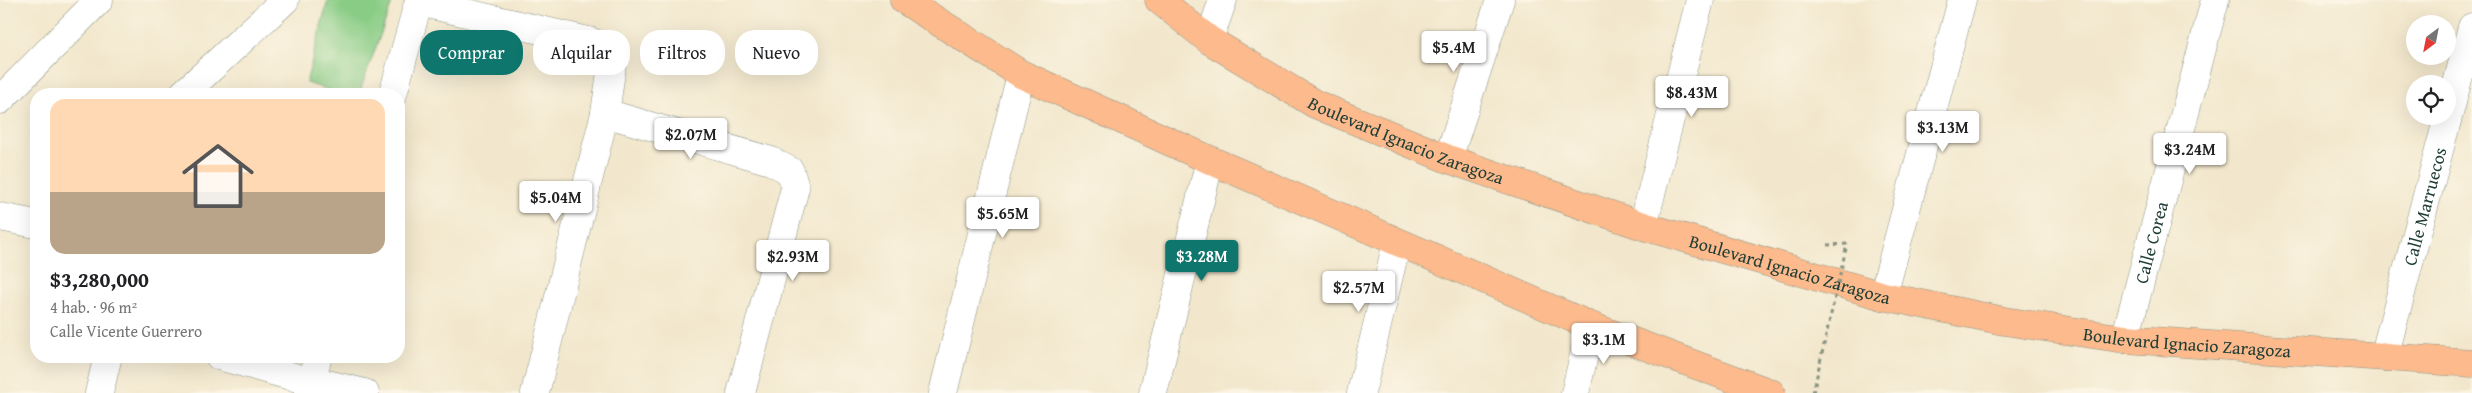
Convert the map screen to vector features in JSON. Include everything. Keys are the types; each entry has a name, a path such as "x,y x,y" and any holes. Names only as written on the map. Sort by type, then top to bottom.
{"main road":[{"path":"904,0 1021,74 1210,160 1592,326 1771,393"},
{"name":"Boulevard Ignacio Zaragoza","path":"1159,0 1209,40 1315,104 1448,159 1643,226 1883,296 2004,321 2125,339 2472,363"}],"street":[{"path":"0,100 99,0"},
{"path":"190,88 285,0"},
{"path":"1209,40 1223,0"},
{"path":"1448,159 1500,0"},
{"path":"1643,226 1700,0"},
{"path":"1883,296 1962,0"},
{"name":"Calle Corea","path":"2125,339 2214,0"},
{"path":"395,88 419,1 592,42 607,51 612,65 605,113 535,393"},
{"name":"Calle Marruecos","path":"2384,357 2472,27"},
{"path":"944,393 1021,74"},
{"path":"605,113 771,161 790,171 796,188 741,393"},
{"path":"1153,393 1210,160"},
{"path":"0,217 30,223"},
{"path":"1361,393 1398,242"},
{"path":"1575,393 1592,326"},
{"path":"99,393 106,363"},
{"path":"250,363 308,376 365,393"}],"path":[{"path":"1814,393 1847,244"}],"green space":[{"path":"328,0 393,0 361,88 323,88 306,83"}]}
